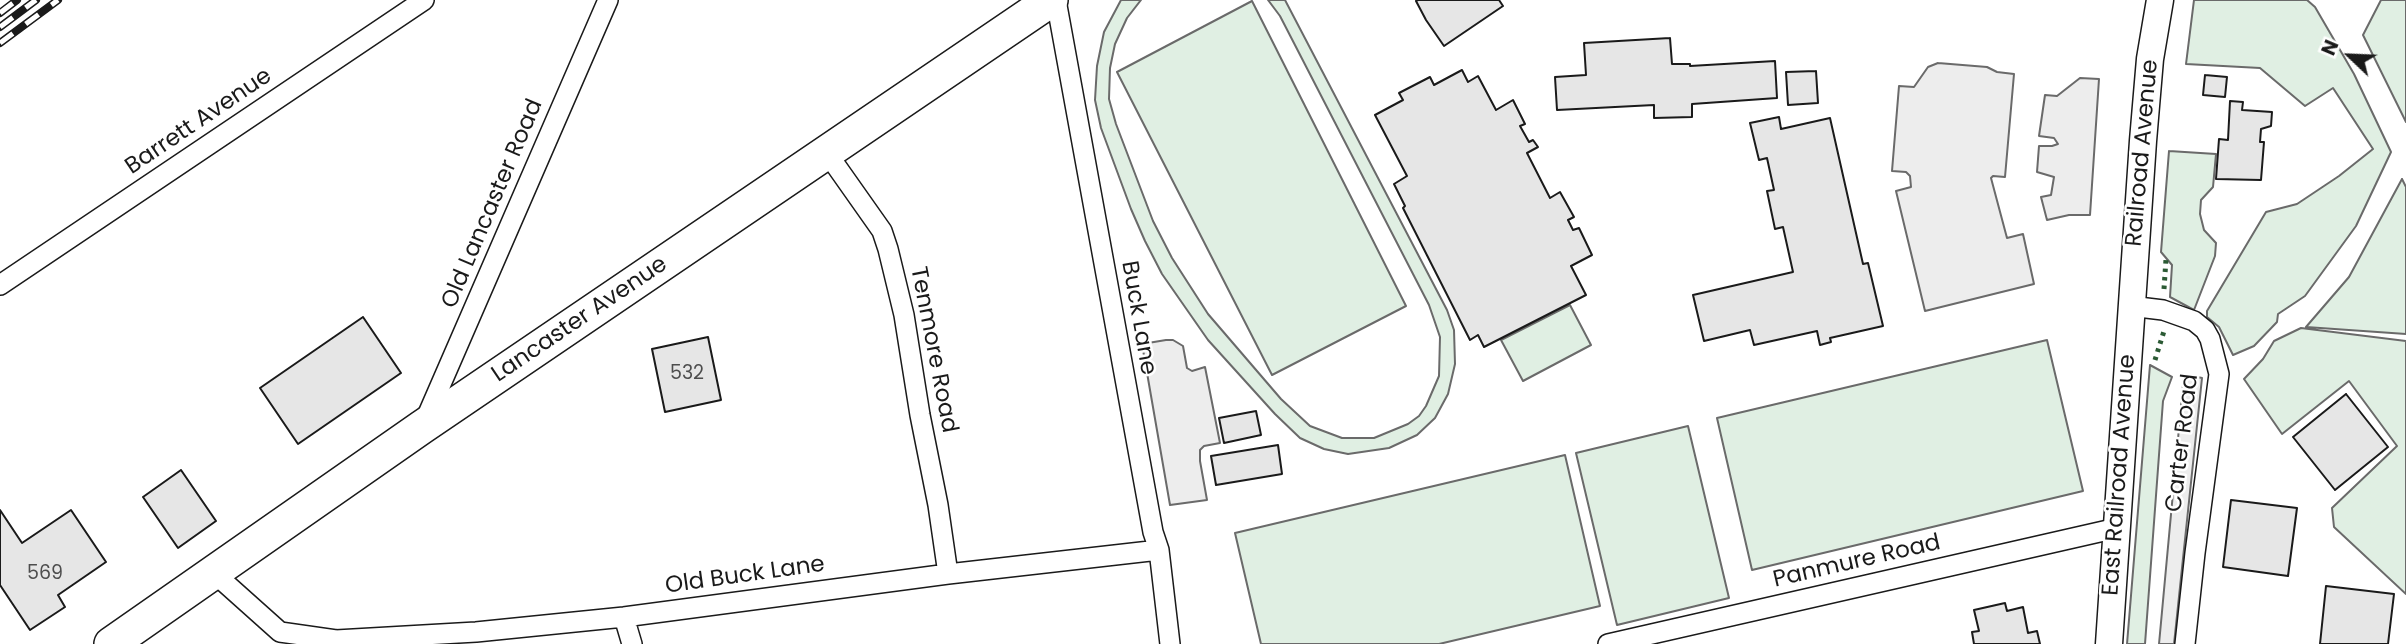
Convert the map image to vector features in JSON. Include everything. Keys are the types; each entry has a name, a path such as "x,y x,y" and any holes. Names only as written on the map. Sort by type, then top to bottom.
{"highway":[{"name":"Lancaster Avenue","path":"111,644 422,427 1053,0"}],"street":[{"name":"Barrett Avenue","path":"0,285 424,0"},
{"name":"Old Lancaster Road","path":"422,427 608,0"},
{"name":"Buck Lane","path":"1053,0 1153,531 1159,550 1170,644"},
{"name":"Railroad Avenue","path":"2130,306 2150,59 2160,0"},
{"name":"Tenmore Road","path":"827,153 882,231 888,249 904,315 948,574"},
{"name":"East Railroad Avenue","path":"2109,644 2130,306"},
{"name":"Carter Road","path":"2130,306 2163,310 2194,321 2205,330 2210,339 2219,374 2194,553 2185,644"},
{"name":"Panmure Road","path":"1608,644 2117,528"},
{"name":"Old Buck Lane","path":"214,573 280,632 337,642 477,632 624,617 948,574 1159,550"},
{"path":"624,617 632,644"}],"green space":[{"path":"1121,0 1141,0 1127,18 1115,44 1110,68 1109,99 1153,221 1172,258 1208,314 1281,399 1310,426 1342,438 1374,438 1408,424 1419,416 1426,406 1439,376 1440,337 1429,305 1280,16 1268,0 1285,0 1447,310 1454,330 1455,364 1448,394 1435,418 1417,435 1389,448 1348,454 1324,449 1300,438 1208,340 1162,274 1131,209 1101,128 1095,100 1097,66 1104,32"},
{"path":"2194,0 2307,0 2315,7 2354,74 2391,152 2356,226 2305,296 2278,314 2277,322 2254,346 2233,355 2219,327 2207,317 2207,311 2266,212 2297,204 2373,149 2333,88 2305,106 2260,68 2186,64"},
{"path":"2381,0 2406,0 2406,122 2363,35"},
{"path":"1252,1 1406,306 1272,375 1117,72"},
{"path":"2169,151 2216,154 2213,187 2201,200 2200,214 2204,230 2216,243 2215,256 2194,310 2170,297 2172,265 2161,252"},
{"path":"2402,179 2406,187 2406,334 2306,327 2349,277"},
{"path":"1570,305 1591,345 1523,381 1501,340"},
{"path":"2301,328 2406,341 2406,594 2334,527 2332,508 2397,446 2349,381 2282,434 2244,379 2263,359 2274,341"},
{"path":"2047,340 2083,491 1752,570 1717,418"},
{"path":"2150,365 2172,377 2163,401 2145,644 2127,644"},
{"path":"1688,426 1729,598 1617,625 1576,453"},
{"path":"1565,455 1600,606 1439,644 1261,644 1235,533"}],"shaded area":[{"path":"1938,63 1987,67 1997,72 2014,74 2005,177 1991,178 2007,238 2023,234 2034,284 1925,311 1896,191 1911,187 1910,176 1906,172 1892,171 1899,86 1914,87 1928,67"},
{"path":"2080,78 2099,79 2090,215 2069,215 2047,220 2041,197 2051,195 2054,177 2037,172 2039,146 2058,144 2054,138 2039,136 2045,95 2057,96"},
{"path":"1173,340 1183,346 1187,368 1192,371 1205,367 1220,443 1204,446 1200,450 1207,500 1170,505 1142,344"},
{"path":"2184,374 2202,378 2174,644 2159,644"}],"building":[{"path":"1499,0 1503,6 1444,46 1426,20 1416,1"},
{"path":"1670,38 1672,64 1690,66 1775,61 1777,98 1692,104 1692,117 1654,118 1654,105 1557,110 1555,77 1586,75 1584,43"},
{"path":"1462,70 1468,82 1478,76 1496,110 1513,100 1525,124 1520,126 1529,142 1533,140 1538,147 1527,153 1550,198 1560,192 1574,217 1568,220 1573,230 1579,228 1592,255 1571,266 1586,295 1484,347 1478,335 1470,340 1403,208 1405,206 1394,184 1407,176 1375,115 1403,100 1399,93 1430,77 1434,85"},
{"path":"1816,71 1818,103 1788,105 1786,72"},
{"path":"2205,75 2227,77 2225,97 2203,95"},
{"path":"2230,101 2243,102 2242,110 2272,112 2271,126 2261,129 2260,142 2264,142 2261,180 2216,179 2219,139 2228,140"},
{"path":"1779,117 1781,129 1830,118 1863,264 1868,263 1883,326 1830,338 1831,342 1820,345 1817,331 1754,345 1750,330 1704,341 1693,295 1793,272 1783,227 1775,229 1767,191 1774,190 1767,158 1759,160 1750,123"},
{"path":"363,317 401,373 298,444 260,388"},
{"path":"708,337 721,400 665,412 652,349"},
{"path":"2346,394 2388,447 2335,490 2293,437"},
{"path":"1256,411 1261,435 1224,443 1219,418"},
{"path":"1278,445 1282,474 1216,485 1211,456"},
{"path":"181,470 216,521 178,548 143,497"},
{"path":"2231,500 2297,508 2288,576 2223,567"},
{"path":"0,510 22,543 71,510 106,562 58,595 65,607 30,630 0,585"},
{"path":"2326,586 2394,594 2388,644 2320,644"},
{"path":"2005,603 2007,611 2023,607 2028,633 2037,631 2040,644 1974,644 1972,632 1979,631 1974,610"}],"railway":[{"path":"0,13 17,0"},
{"path":"0,27 36,0"},
{"path":"0,43 58,0"}],"hedge":[{"path":"2164,289 2166,259"},
{"path":"2155,360 2164,331"}]}
